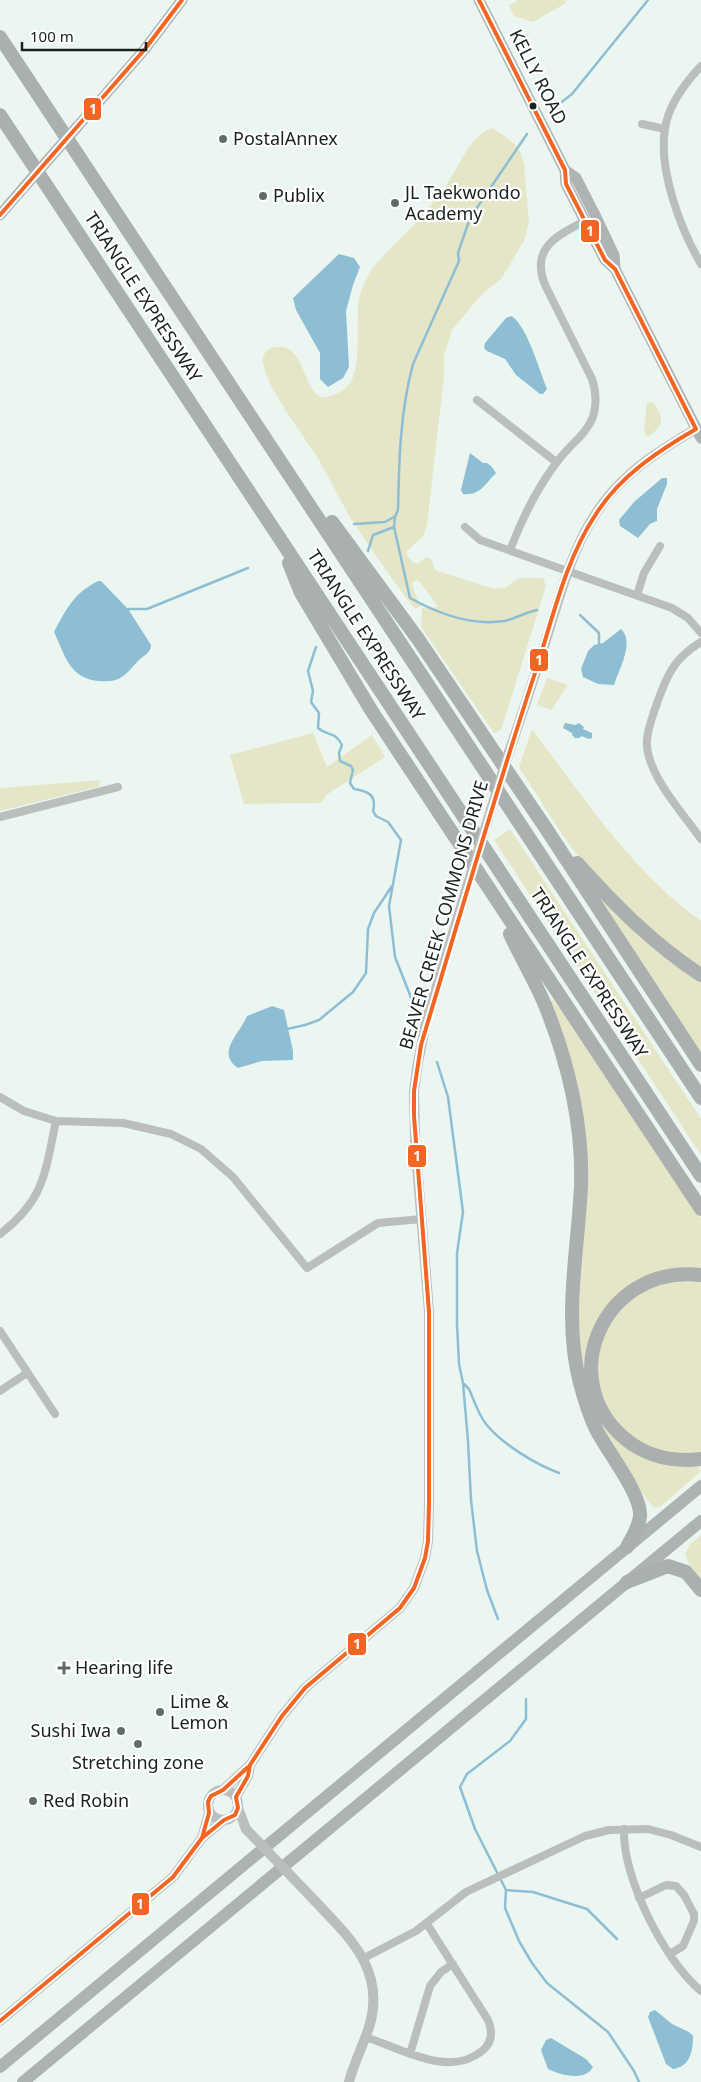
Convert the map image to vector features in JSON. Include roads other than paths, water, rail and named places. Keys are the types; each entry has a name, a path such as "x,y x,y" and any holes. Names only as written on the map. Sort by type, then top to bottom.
{"highway":[{"name":"TRIANGLE EXPRESSWAY","path":"0,37 701,1098"},
{"name":"TRIANGLE EXPRESSWAY","path":"0,114 701,1176"},
{"path":"299,487 317,502 418,639 545,827 701,1065"},
{"path":"278,536 301,594 329,642 701,1209"},
{"path":"545,827 620,910 657,944 701,975"},
{"path":"494,896 544,1004 564,1060 572,1092 578,1128 581,1185 572,1311 573,1349 579,1381 596,1429 638,1503 640,1515 638,1527 627,1547"},
{"path":"701,1275 688,1273 656,1278 629,1292 615,1305 596,1336 592,1356 592,1374 596,1396 603,1413 614,1429 626,1440 642,1450 664,1458 685,1461 701,1459"},
{"path":"0,2067 701,1486"},
{"path":"23,2082 701,1521"},
{"path":"627,1582 668,1566 686,1572 701,1590"},
{"path":"39,2082 48,2062"}],"main road":[{"path":"0,215 151,43 182,0"},
{"name":"KELLY ROAD","path":"479,0 565,170 566,184 605,260 615,269 699,431"},
{"name":"KELLY ROAD","path":"565,170 576,178 614,255 615,269"}],"street":[{"path":"701,66 679,94 664,129 664,148 668,178 682,227 701,264"},
{"path":"642,124 664,129"},
{"path":"510,550 533,498 556,462 585,431 592,419 596,402 596,390 543,280 540,264 544,251 553,239 585,221"},
{"path":"477,400 556,462"},
{"name":"BEAVER CREEK COMMONS DRIVE","path":"223,1790 250,1765 282,1716 305,1688 377,1630 407,1600 414,1588 425,1558 428,1541 429,1504 429,1321 414,1116 416,1068 426,1022 509,752 568,572 587,528 611,493 642,463 699,431"},
{"path":"466,527 480,540 637,595 681,613 701,633"},
{"path":"637,595 647,566 660,546"},
{"path":"701,642 678,659 669,673 652,717 647,740 648,753 657,777 701,839"},
{"path":"0,818 118,787"},
{"path":"0,1097 24,1111 56,1121 123,1123 171,1134 201,1149 233,1177 307,1268 378,1223 422,1219"},
{"path":"0,1234 27,1210 42,1184 56,1121"},
{"path":"0,1331 55,1414"},
{"path":"0,1391 27,1373"},
{"name":"BEAVER CREEK COMMONS DRIVE","path":"237,1803 248,1776 250,1765"},
{"path":"202,1838 209,1813 208,1802 211,1796 223,1790 230,1792 237,1803 246,1829"},
{"path":"0,2021 164,1886 181,1868 202,1838 235,1815 237,1803"},
{"path":"209,1813 215,1819 226,1820 246,1829 354,1943 364,1958 372,1982 374,2003 372,2016 349,2082"},
{"path":"624,1829 626,1861 639,1898 670,1954 683,1973 701,1991"},
{"path":"364,1958 416,1931 475,1888 585,1836 609,1830 656,1830 701,1847"},
{"path":"639,1898 666,1885 676,1886 684,1894 694,1914 694,1921 683,1946 670,1954"},
{"path":"365,2037 428,2061 464,2060 478,2054 488,2044 492,2033 488,2020 427,1924"},
{"path":"410,2054 430,1986 441,1972 454,1964"}],"water":[{"path":"339,254 354,258 360,267 346,311 349,367 343,378 328,387 320,379 320,353 296,310 293,298"},
{"path":"511,316 517,320 532,349 547,389 543,394 540,394 516,375 505,359 484,348 485,343 506,318"},
{"path":"470,453 483,463 487,463 496,473 478,491 463,494 461,490"},
{"path":"662,478 667,478 667,484 657,509 657,521 650,524 638,538 620,526 619,520 634,502"},
{"path":"101,581 128,609 151,645 148,653 124,675 111,681 88,679 74,670 65,657 54,632 72,602 82,591"},
{"path":"621,629 627,641 625,656 614,685 598,684 583,677 581,669 588,651 594,645 603,643"},
{"path":"565,723 575,725 579,723 584,727 583,729 592,733 592,738 589,739 581,736 580,738 575,738 572,733 563,728"},
{"path":"272,1006 284,1010 293,1051 293,1060 262,1061 238,1068 229,1056 232,1042 247,1016"},
{"path":"655,2010 672,2024 693,2036 691,2053 687,2062 679,2068 673,2069 666,2064 648,2017 650,2012"},
{"path":"551,2038 586,2059 593,2067 589,2072 578,2076 565,2075 548,2069 541,2050 546,2040"}],"waterway":[{"path":"550,111 572,94 648,0"},
{"path":"368,551 373,535 394,527 398,510 405,400 413,364 459,261 458,253 470,218 527,134"},
{"path":"354,524 385,522 394,517"},
{"path":"394,527 410,598 443,613 480,622 504,621 537,610"},
{"path":"128,609 147,609 248,568"},
{"path":"580,615 599,633 599,646"},
{"path":"316,647 308,671 313,691 311,702 319,713 318,728 334,735 339,740 342,745 339,753 340,761 351,766 353,770 350,783 354,789 370,795 374,801 373,811 376,816 388,822 401,840 389,906 395,957 412,1000"},
{"path":"287,1029 319,1020 353,992 366,973 368,929 374,913 392,886"},
{"path":"437,1062 448,1097 463,1212 457,1253 457,1324 459,1364 463,1383 468,1441 471,1500 477,1551 487,1590 498,1619"},
{"path":"464,1384 469,1389 483,1420 501,1439 520,1453 559,1473"},
{"path":"526,1699 526,1719 510,1741 467,1774 460,1787 475,1829 506,1890 505,1908 519,1941 532,1963 547,1983 608,2032 634,2071 639,2082"},
{"path":"506,1890 533,1892 587,1909 617,1939"}],"place":[{"name":"PostalAnnex","path":"223,139"},
{"name":"Publix","path":"263,196"},
{"name":"JL Taekwondo Academy","path":"395,203"},
{"name":"Hearing life","path":"64,1668"},
{"name":"Lime & Lemon","path":"160,1712"},
{"name":"Sushi Iwa","path":"121,1731"},
{"name":"Stretching zone","path":"138,1744"},
{"name":"Red Robin","path":"33,1801"}]}
